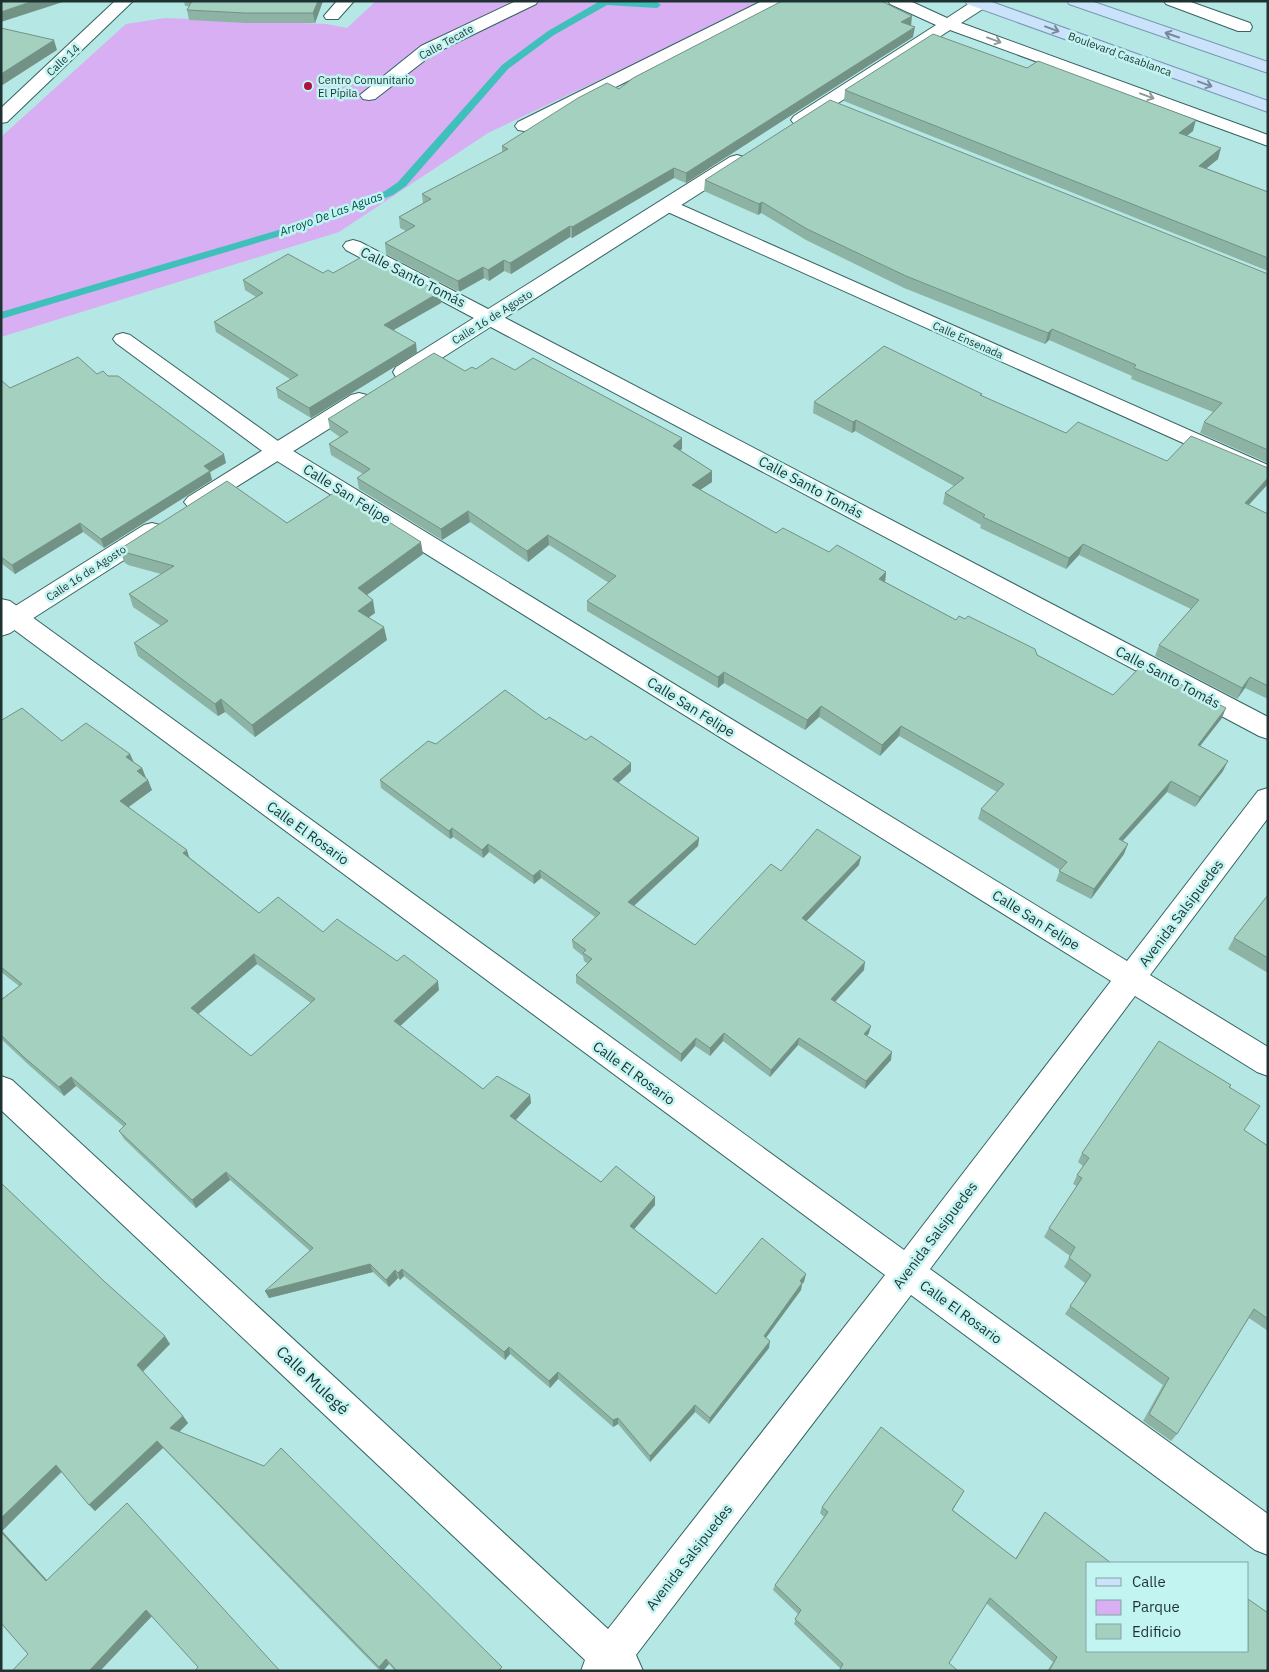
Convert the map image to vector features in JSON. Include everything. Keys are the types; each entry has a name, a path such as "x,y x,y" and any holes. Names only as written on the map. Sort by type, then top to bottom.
{"main road":[{"path":"1075,1 1268,68"},
{"name":"Boulevard Casablanca","path":"976,3 1268,106"}],"street":[{"name":"Calle 14","path":"1,118 125,1"},
{"path":"332,16 346,1"},
{"name":"Calle Tecate","path":"369,94 427,50 530,1"},
{"path":"524,126 775,1"},
{"path":"896,1 948,24 1268,141"},
{"path":"1172,1 1244,27"},
{"path":"780,133 838,105 976,3"},
{"name":"Calle 16 de Agosto","path":"6,617 175,516 492,318 756,148"},
{"name":"Calle Ensenada","path":"668,205 1268,474"},
{"name":"Calle Santo Tomás","path":"353,246 1268,730"},
{"name":"Calle San Felipe","path":"123,339 277,451 1268,1063"},
{"name":"Calle El Rosario","path":"6,617 1268,1537"},
{"name":"Avenida Salsipuedes","path":"612,1666 907,1273 1268,798"},
{"name":"Calle Mulegé","path":"1,1090 612,1666"}],"green space":[{"path":"376,1 766,1 488,133 339,232 1,337 1,137 126,24 165,18 326,24 347,28"}],"building":[{"path":"1,1 33,1 1,12"},
{"path":"192,1 318,1 313,13 245,13 187,10"},
{"path":"782,1 881,1 912,16 901,22 915,27 686,173 674,168 572,227 570,226 510,263 504,260 488,270 483,267 458,281 385,243 415,226 399,217 431,199 422,194 508,149 502,146 578,98 607,83 619,89 633,78"},
{"path":"1,28 54,40 1,74"},
{"path":"933,34 1027,68 1038,61 1196,120 1179,133 1221,148 1199,166 1268,192 1268,258 845,90"},
{"path":"830,100 1268,274 1268,450 1204,422 1222,403 1134,368 1136,365 1052,329 1048,333 906,276 807,229 762,202 759,204 705,180"},
{"path":"288,254 323,273 328,270 333,273 367,254 440,292 384,325 416,343 309,408 276,388 298,375 214,322 263,293 243,280"},
{"path":"884,346 982,394 980,395 1066,433 1078,422 1167,461 1191,436 1268,468 1268,478 1245,503 1268,514 1268,686 1250,677 1242,688 1159,645 1199,600 1083,544 1069,558 983,517 985,515 945,493 964,478 856,420 853,422 814,402"},
{"path":"434,353 465,371 472,367 476,369 492,358 515,370 533,358 682,438 673,446 712,471 692,485 776,533 783,528 829,552 837,545 886,572 879,579 956,620 959,616 965,619 968,616 1035,649 1037,655 1113,695 1143,664 1226,708 1198,745 1228,761 1200,797 1171,781 1119,839 1128,844 1094,889 1059,871 1067,862 981,809 1004,784 901,726 882,745 821,706 807,720 724,672 718,677 587,601 616,576 548,535 527,551 468,511 441,529 357,478 370,469 329,444 348,432 328,419"},
{"path":"78,357 97,374 103,371 108,376 118,376 224,454 204,466 210,471 101,539 80,523 12,565 1,557 1,380 10,388"},
{"path":"227,481 287,523 338,490 421,542 358,588 373,600 358,611 384,627 252,725 221,699 215,704 134,643 168,621 129,594 174,566 124,552 120,549"},
{"path":"505,690 546,720 549,717 586,740 591,736 631,763 613,779 699,838 628,902 695,945 771,864 781,871 817,829 861,857 802,918 865,962 831,999 871,1026 864,1034 892,1052 866,1081 799,1038 771,1070 724,1033 710,1048 696,1038 681,1054 576,975 592,959 583,953 586,950 572,940 600,913 540,870 533,876 488,844 482,850 452,828 449,831 380,780 428,741 436,744"},
{"path":"22,708 62,741 86,723 130,754 126,757 142,768 137,771 148,780 120,801 187,850 183,853 259,913 278,897 323,932 337,919 397,961 404,955 438,981 394,1021 483,1089 497,1076 530,1095 510,1116 601,1182 616,1166 655,1197 630,1226 716,1294 762,1238 806,1274 800,1281 802,1283 764,1336 770,1341 710,1418 695,1405 650,1456 618,1418 613,1420 558,1372 549,1381 509,1347 504,1352 402,1269 398,1273 395,1270 386,1280 370,1264 265,1291 313,1248 226,1172 192,1200 119,1131 126,1124 71,1077 59,1087 1,1035 1,1000 22,984 1,967 2,720","holes":["254,954 315,999 251,1056 191,1008"]},
{"path":"1268,895 1268,958 1234,938"},
{"path":"1159,1041 1231,1085 1229,1087 1260,1106 1244,1130 1268,1146 1268,1319 1254,1309 1177,1434 1149,1414 1169,1378 1070,1306 1091,1275 1069,1258 1075,1247 1049,1228 1082,1178 1077,1175 1089,1158 1082,1153"},
{"path":"1,1183 165,1336 137,1365 183,1416 170,1428 264,1466 281,1448 502,1667 498,1671 397,1671 386,1659 379,1667 157,1441 89,1505 56,1465 1,1518"},
{"path":"881,1427 964,1491 952,1510 1016,1559 1045,1512 1110,1562 1086,1562 1086,1652 1249,1652 1249,1600 1268,1613 1268,1671 1049,1671 1057,1657 990,1598 949,1663 958,1671 839,1671 843,1664 795,1619 801,1610 775,1585 828,1512 822,1507"},
{"path":"127,1503 280,1671 195,1671 198,1667 146,1610 89,1671 12,1671 28,1654 1,1623 1,1532 46,1581"}],"waterway":[{"name":"Arroyo De Las Aguas","path":"1,316 310,224 389,193 402,184 505,67 551,33 605,2 657,5"}],"place":[{"name":"Centro Comunitario El Pípila","path":"308,86"}]}
